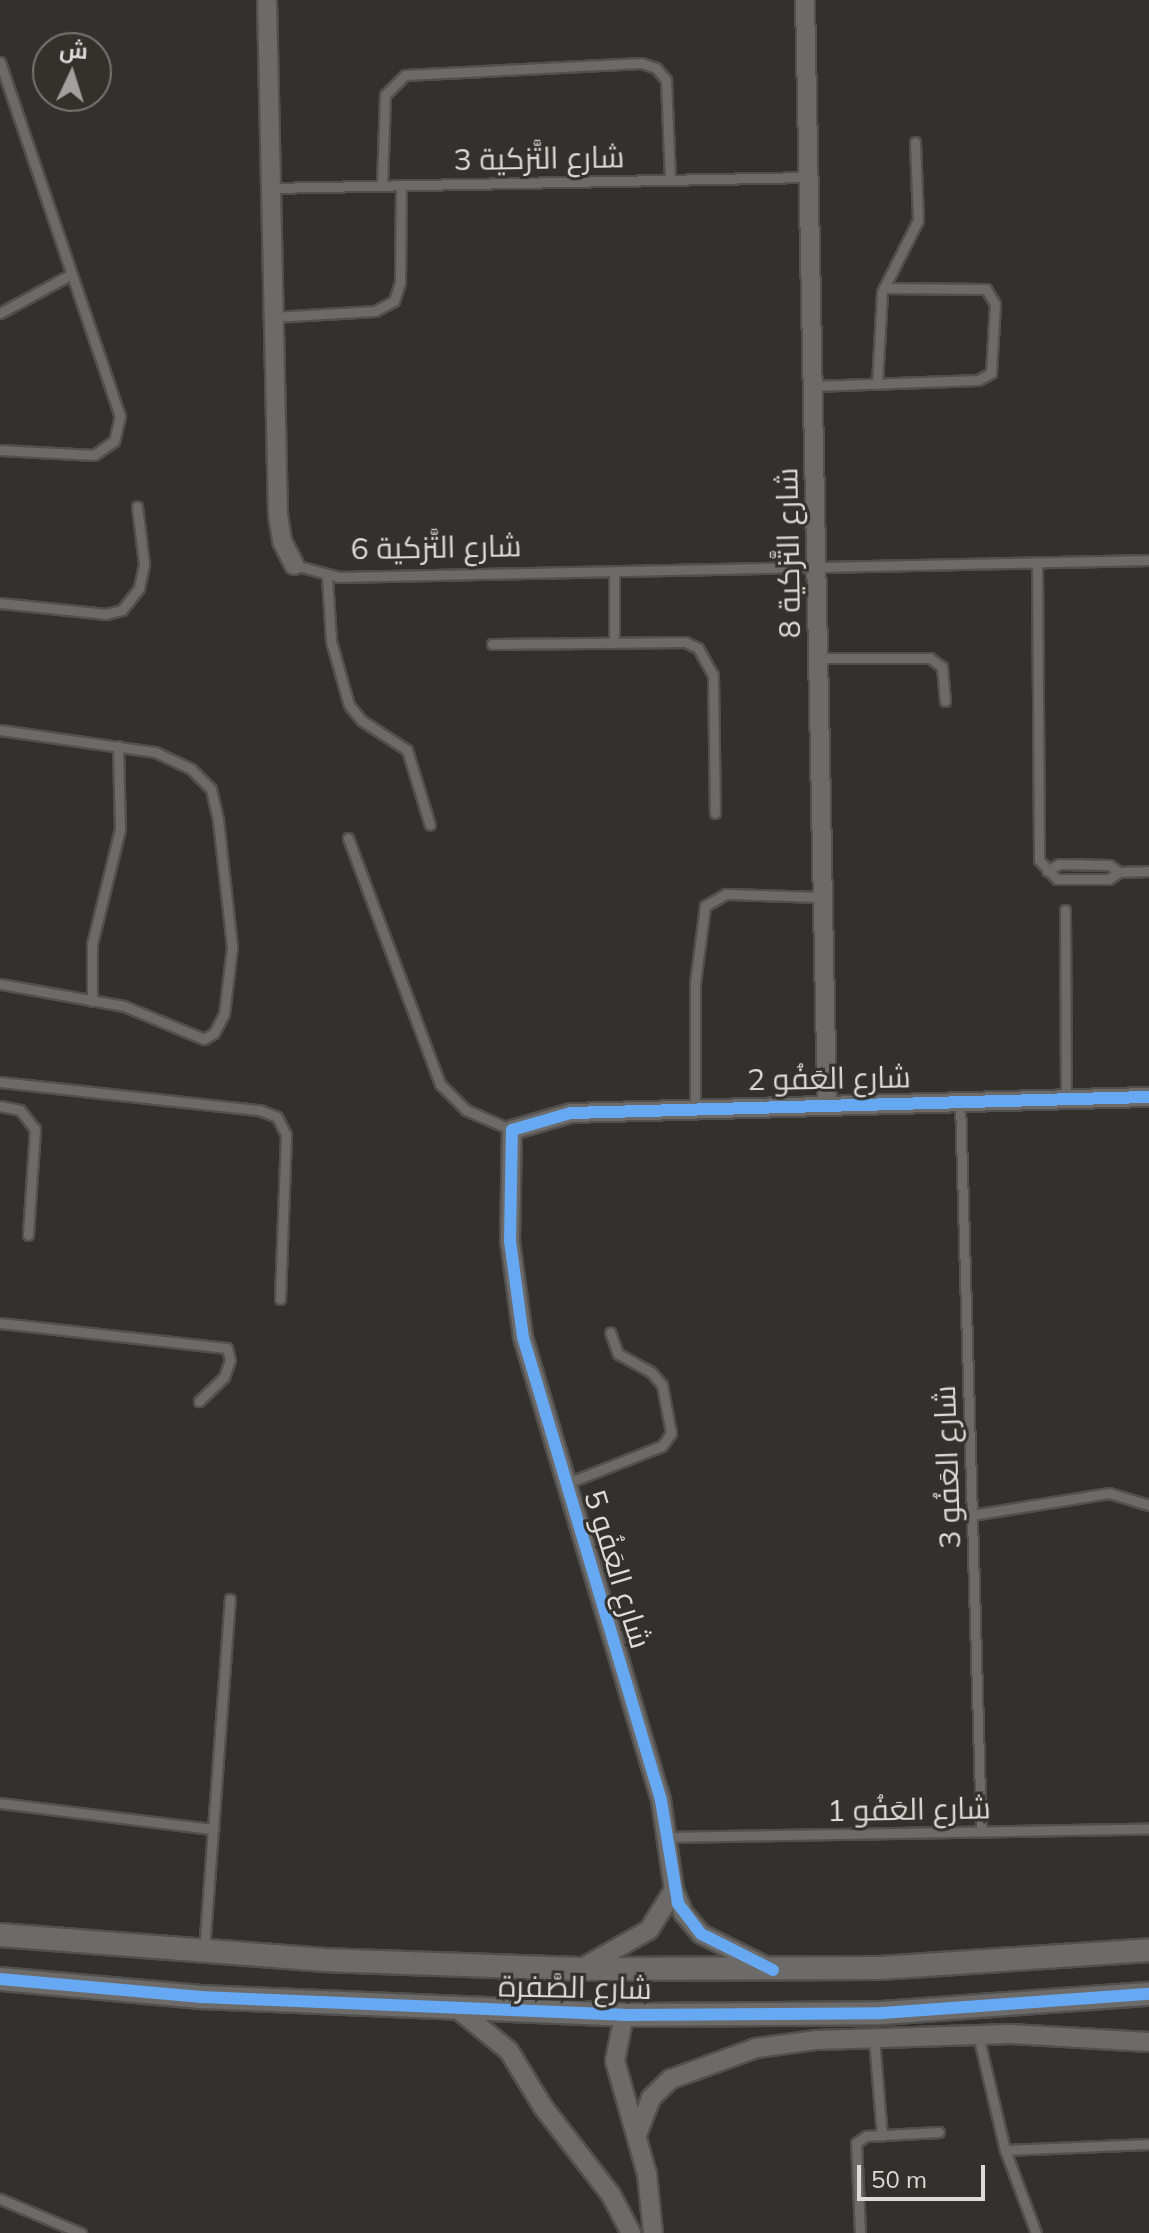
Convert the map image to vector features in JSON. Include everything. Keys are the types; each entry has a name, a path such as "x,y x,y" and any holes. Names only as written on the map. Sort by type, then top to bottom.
{"street":[{"name":"شارع التَّزكية 6","path":"267,0 279,529 294,565"},
{"name":"شارع التَّزكية 8","path":"805,0 827,1104"},
{"name":"شارع العَفُو 2","path":"512,1130 571,1113 695,1107 1149,1097"},
{"name":"شارع العَفُو 5","path":"512,1130 510,1241 518,1308 565,1484 670,1837 674,1890 684,1914 701,1934 773,1970"},
{"path":"580,1969 649,1930 674,1890"},
{"name":"شارع الصَّفرة","path":"0,1935 204,1952 580,1969 880,1968 1149,1950"},
{"name":"شارع الصَّفرة","path":"0,1979 201,1997 460,2011 624,2015 882,2013 1149,1994"},
{"path":"460,2011 509,2051 543,2107 611,2195 631,2233"},
{"path":"624,2015 615,2061 638,2132 653,2233"},
{"path":"638,2132 645,2109 660,2088 704,2063 786,2043 1051,2034 1149,2042"}],"lane":[{"path":"0,62 70,275 118,407 118,433 108,448 87,457 0,450"},
{"path":"382,186 385,95 405,75 641,63 656,68 666,80 670,179"},
{"path":"877,384 884,288 916,230 915,142"},
{"name":"شارع التَّزكية 3","path":"271,188 809,177"},
{"path":"273,317 375,311 394,301 400,282 401,185"},
{"path":"0,313 70,275"},
{"path":"813,386 978,380 996,363 995,304 986,289 884,288"},
{"path":"0,603 106,614 122,610 139,588 144,564 137,506"},
{"name":"شارع التَّزكية 6","path":"294,565 327,577 1149,560"},
{"path":"1037,562 1038,855 1047,871 1059,864 1109,865 1119,872 1149,871"},
{"path":"614,572 614,643"},
{"path":"327,577 331,641 349,705 361,720 407,750 430,825"},
{"path":"492,644 685,642 708,660 713,675 715,813"},
{"path":"818,658 930,658 942,667 945,701"},
{"path":"0,730 167,755 191,769 211,789 229,881 232,979 217,1028 204,1039 142,1011 0,984"},
{"path":"92,1001 92,944 120,829 118,746"},
{"path":"348,838 440,1084 466,1110 512,1130"},
{"path":"695,1107 695,983 705,906 726,894 822,897"},
{"path":"1065,910 1066,1099"},
{"path":"0,1082 259,1110 277,1117 286,1135 280,1299"},
{"name":"شارع العَفُو 3","path":"960,1101 981,1832"},
{"path":"0,1106 20,1110 35,1129 28,1235"},
{"path":"0,1323 227,1348 230,1360 224,1377 199,1401"},
{"path":"565,1484 657,1448 671,1433 662,1385 651,1372 618,1354 610,1332"},
{"path":"972,1515 1109,1493 1149,1505"},
{"path":"204,1952 230,1599"},
{"path":"0,1803 213,1829"},
{"name":"شارع العَفُو 1","path":"670,1837 1149,1829"},
{"path":"978,2035 1005,2150 1036,2233"},
{"path":"874,2039 882,2136"},
{"path":"860,2233 854,2147 866,2136 939,2132"},
{"path":"1005,2150 1149,2144"},
{"path":"0,2199 81,2233"}],"cycle path":[{"path":"773,1970 701,1934 678,1903 661,1800 523,1337 510,1241 512,1130 571,1113 1149,1097"},
{"path":"0,1979 201,1997 624,2015 882,2013 1149,1994"}]}
